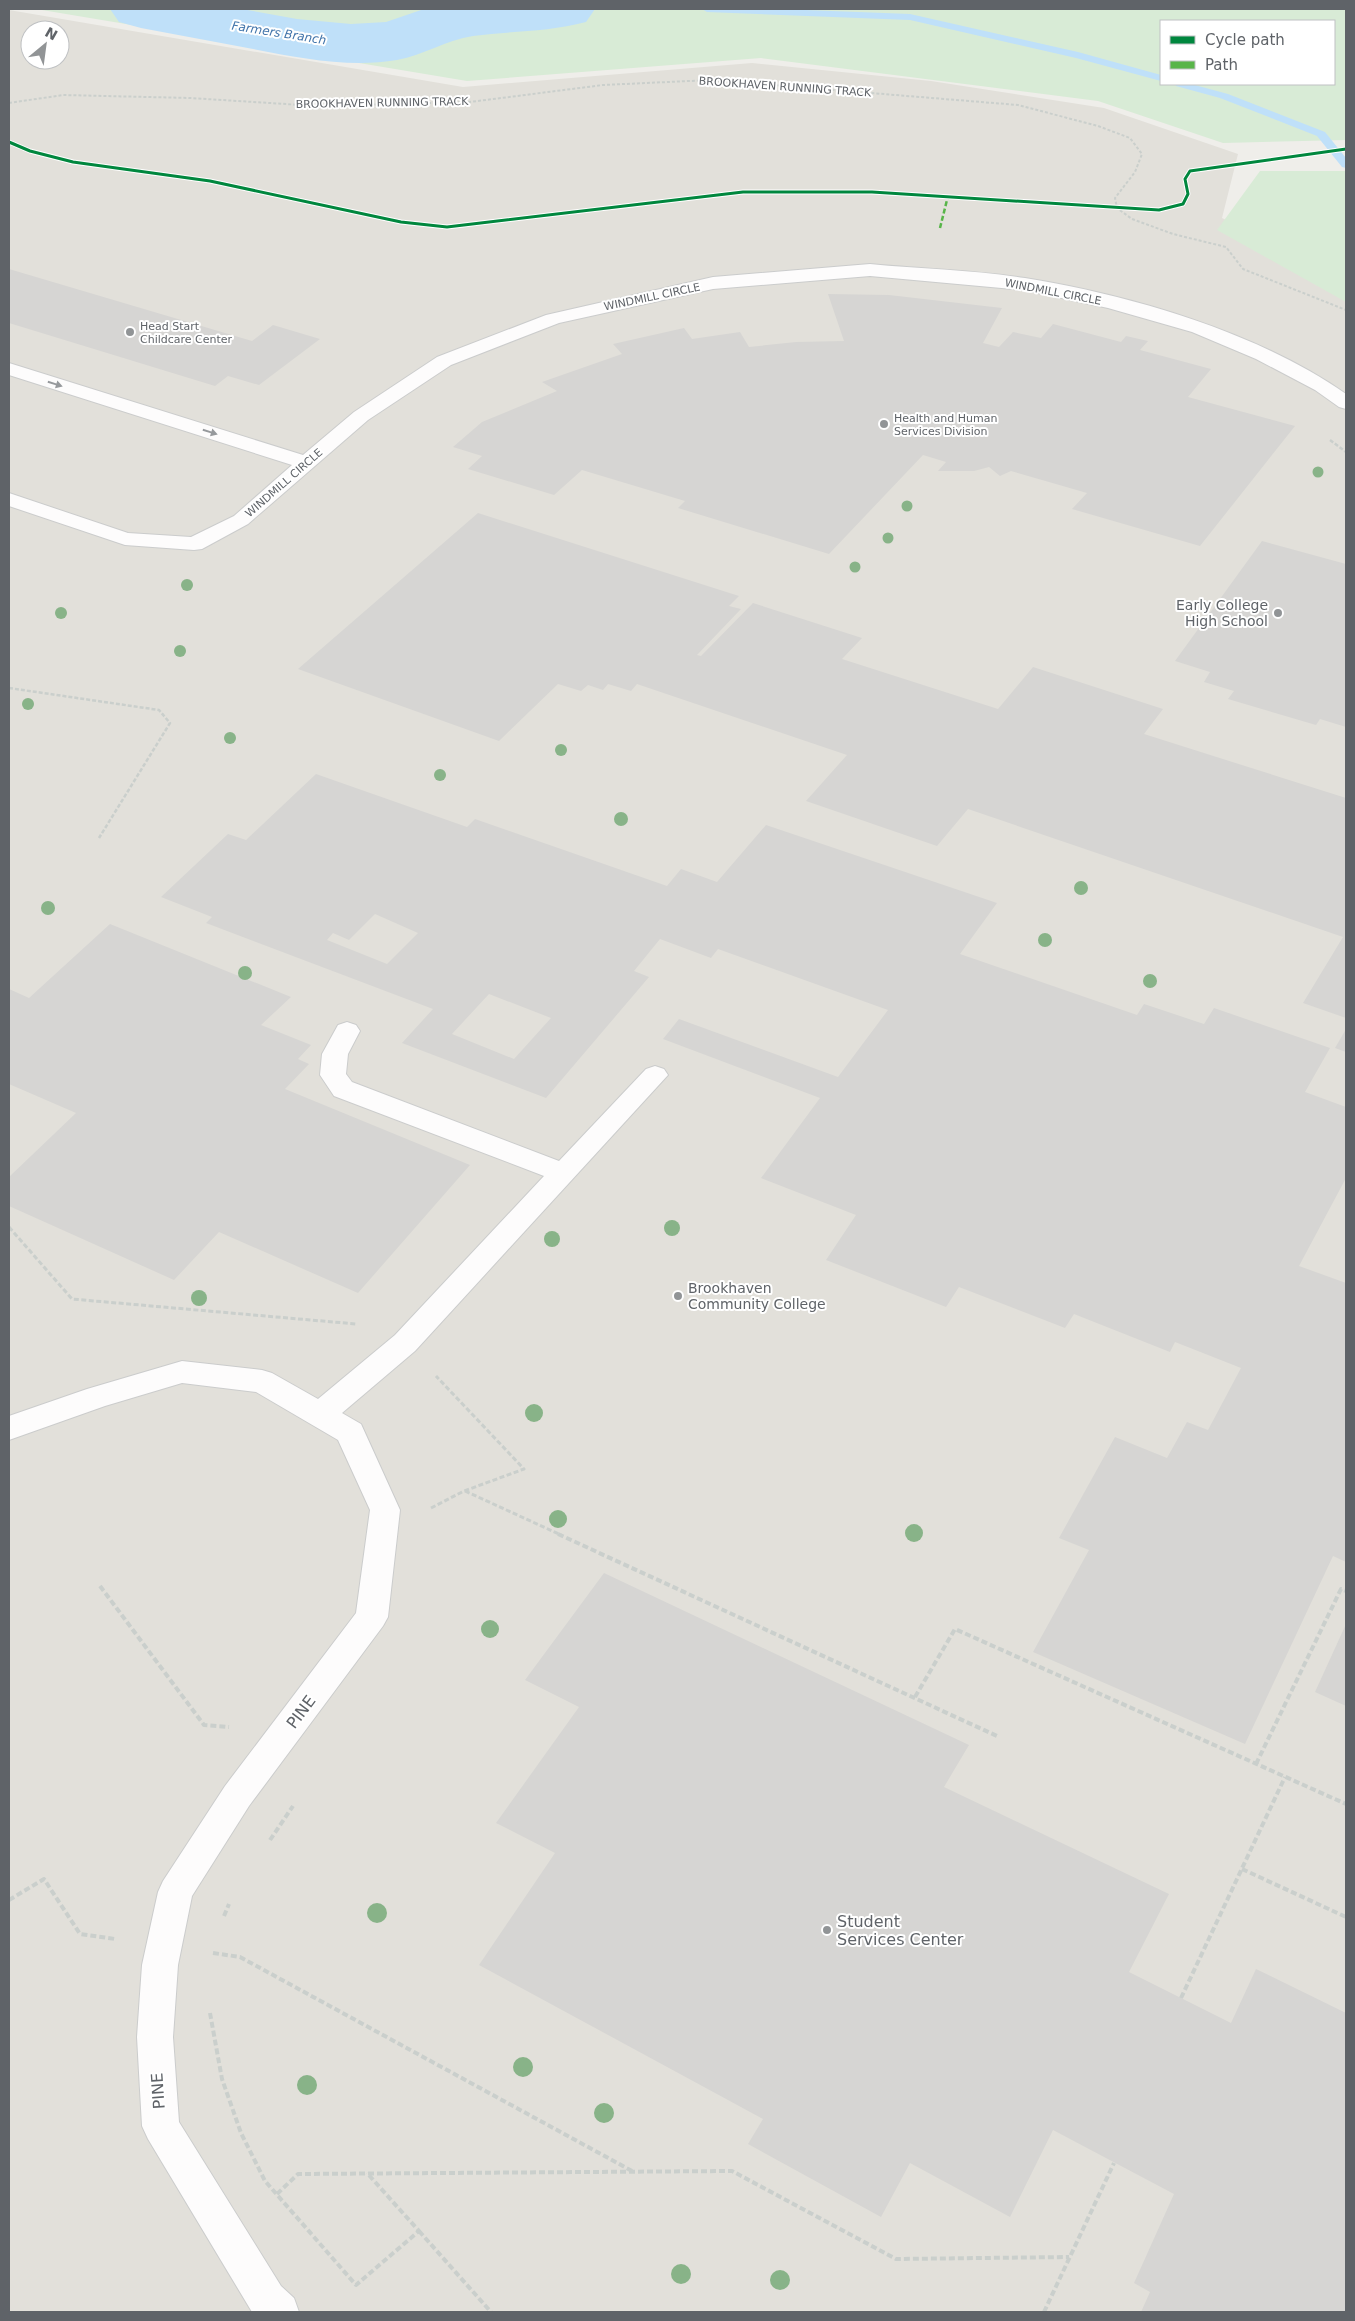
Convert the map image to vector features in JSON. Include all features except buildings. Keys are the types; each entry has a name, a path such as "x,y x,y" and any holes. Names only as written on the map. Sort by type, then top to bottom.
{"lane":[{"name":"WINDMILL CIRCLE","path":"9,500 125,539 194,544 241,520 361,416 444,361 552,318 713,283 870,270 1024,284 1112,303 1198,328 1263,355 1322,386 1346,403"},
{"path":"9,369 307,463"},
{"path":"347,1031 335,1054 333,1075 343,1089 563,1173"},
{"path":"320,1415 405,1343 655,1075"},
{"name":"PINE","path":"9,1428 98,1396 182,1372 262,1381 350,1432 385,1510 372,1617 238,1796 175,1892 160,1965 155,2037 161,2126 267,2308"}],"path":[{"path":"1108,207 1125,208"},
{"path":"1116,208 1132,219 1173,234 1226,248 1243,269 1346,310"},
{"path":"1325,437 1346,452"},
{"path":"9,688 158,710 170,724 99,838"},
{"path":"9,1227 72,1299 379,1326 405,1343"},
{"path":"464,1491 997,1736"},
{"path":"100,1586 204,1725 249,1729 282,1737"},
{"path":"1256,1764 1340,1589 1346,1592"},
{"path":"915,1697 955,1629 1346,1804"},
{"path":"1181,1998 1285,1777"},
{"path":"265,1846 297,1801"},
{"path":"1242,1869 1346,1917"},
{"path":"9,1900 44,1879 80,1934 164,1946"},
{"path":"220,1926 230,1900"},
{"path":"210,1961 213,1943"},
{"path":"210,1952 240,1957 632,2171"},
{"path":"210,2007 222,2079 241,2133 265,2181 356,2285 419,2231"},
{"path":"1044,2312 1114,2163"},
{"path":"277,2194 298,2174 732,2170 896,2260 1069,2258"},
{"path":"366,2174 491,2312"}],"shaded area":[{"name":"Brookhaven Community College","path":"9,10 68,20 20,20 20,70 70,70 70,20 463,87 752,63 931,81 1104,108 1238,154 1222,218 1346,279 1346,2312 9,2312"}],"green space":[{"path":"36,9 1346,9 1346,140 1223,143 1098,101 761,58 467,81"},
{"path":"1260,171 1346,171 1346,302 1217,230"}],"waterway":[{"name":"Farmers Branch","path":"141,9 297,38 351,43 396,41 431,26 472,17 564,9"},
{"path":"707,9 910,17 1078,55 1160,78"},
{"path":"1184,85 1224,96 1321,134 1346,165"}],"marked path":[{"path":"940,228 948,196"}],"cycle path":[{"path":"9,142 30,151 73,162 210,181 292,197 401,222 423,226 447,227 743,192 872,192 1159,210 1183,204 1188,194 1185,179 1190,171 1346,149"}],"place":[{"name":"Head Start Childcare Center","path":"130,332"},
{"name":"Health and Human Services Division","path":"884,424"},
{"name":"Early College High School","path":"1278,613"},
{"name":"Brookhaven Community College","path":"678,1296"},
{"name":"Student Services Center","path":"827,1930"}]}
